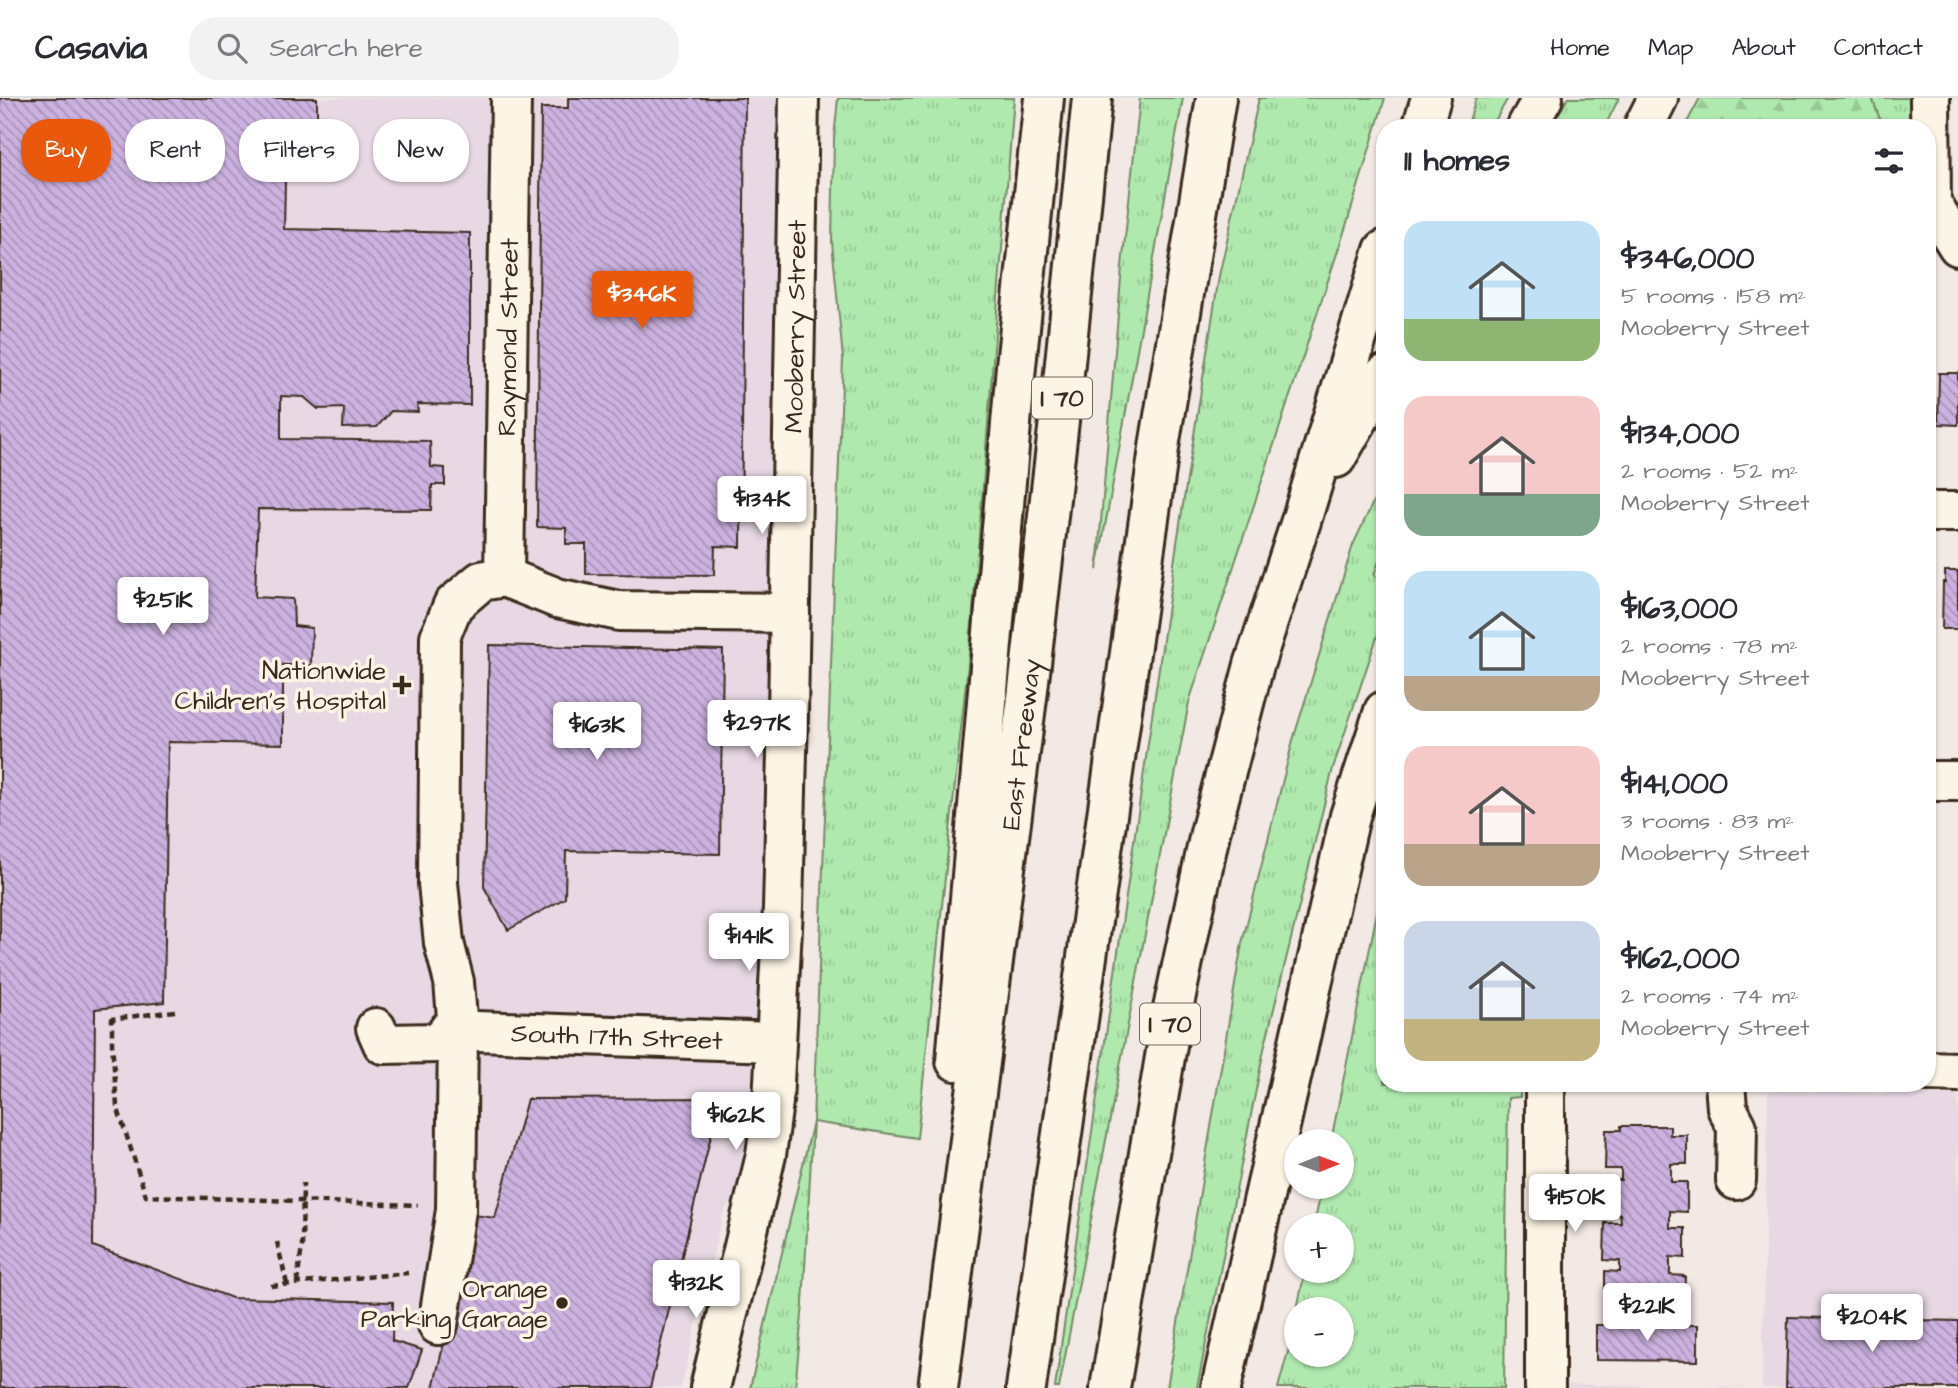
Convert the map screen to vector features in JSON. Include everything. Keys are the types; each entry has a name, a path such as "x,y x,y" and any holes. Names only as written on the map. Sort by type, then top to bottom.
{"main road":[{"name":"Raymond Street","path":"504,577 511,98"},
{"name":"Mooberry Street","path":"710,1388 766,1155 773,1102 783,908 799,98"},
{"path":"951,1284 951,1128 1011,420 1044,98"},
{"name":"East Freeway","path":"939,1388 1027,698 1092,98"},
{"path":"1026,1388 1160,441 1216,98"},
{"path":"1425,119 1431,98"},
{"path":"1531,119 1544,98"},
{"path":"1648,119 1658,98"},
{"path":"1930,98 1930,119"},
{"path":"1936,211 1958,246"},
{"path":"1936,246 1958,246"},
{"name":"I 70","path":"1110,1388 1173,1009 1210,833 1254,665 1376,276"},
{"path":"1302,518 1376,389"},
{"path":"1936,512 1958,512"},
{"path":"438,1325 456,1210 454,982 444,943 438,883 440,638 453,605 481,581 504,577 557,598 619,611 790,613"},
{"path":"1221,1388 1350,816 1376,736"},
{"path":"1936,781 1958,781"},
{"path":"373,1028 383,1044 439,1044 454,1030"},
{"name":"South 17th Street","path":"454,1030 775,1042"},
{"path":"1936,1071 1958,1072"},
{"path":"1545,1092 1545,1388"},
{"path":"1726,1092 1727,1108 1737,1127 1736,1180"}],"path":[{"path":"175,1012 112,1019 117,1106 146,1196 238,1202 419,1205 417,1218"},
{"path":"297,1283 302,1246 303,1183"},
{"path":"277,1242 287,1284"},
{"path":"271,1286 410,1273"}],"shaded area":[{"name":"Nationwide Children's Hospital","path":"0,98 805,98 770,1145 723,1213 681,1388 0,1388"},
{"path":"1768,1092 1958,1095 1958,1388 1762,1388"},
{"path":"1546,1384 1762,1388 1546,1388"}],"green space":[{"path":"838,98 1014,98 971,636 917,1138 813,1122 843,359 832,242 834,139"},
{"path":"1140,98 1183,98 1097,570 1122,266"},
{"path":"1259,98 1385,98 1379,119 1376,119 1376,128 1348,220 1189,702 1059,1388 1055,1388 1177,543 1219,276"},
{"path":"1476,98 1508,98 1496,119 1470,119"},
{"path":"1568,98 1619,98 1608,119 1555,119"},
{"path":"1700,98 1872,98 1880,119 1689,119"},
{"path":"1872,98 1927,98 1926,119 1880,119"},
{"path":"1376,496 1376,640 1333,768 1264,1049 1197,1388 1167,1388 1242,943 1293,740 1353,545"},
{"path":"1376,918 1376,1092 1520,1092 1520,1097 1508,1098 1504,1388 1278,1388 1284,1366 1354,1367 1354,1297 1300,1297 1302,1283 1354,1283 1354,1213 1317,1213 1319,1199 1354,1199 1354,1129 1333,1129"},
{"path":"813,1122 803,1304 795,1388 750,1388"}],"building":[{"path":"0,98 317,98 317,119 239,119 239,182 285,182 284,229 470,233 470,405 417,404 418,412 391,411 377,427 343,428 344,408 318,409 304,397 281,396 281,439 430,441 431,467 445,468 445,485 432,485 431,510 258,509 255,597 293,599 294,626 312,628 311,665 283,665 283,744 168,742 164,1002 95,1009 93,1246 232,1298 393,1302 392,1341 422,1350 409,1388 0,1388"},
{"path":"568,98 745,98 741,547 715,546 714,575 586,574 586,544 566,544 566,528 537,527 541,108 568,108"},
{"path":"1939,373 1958,373 1958,425 1938,424"},
{"path":"1945,571 1958,571 1958,629 1942,629"},
{"path":"489,645 723,650 720,854 566,851 565,898 508,930 484,887"},
{"name":"Orange Parking Garage","path":"720,1098 650,1388 433,1388 475,1215 495,1218 527,1099"},
{"path":"1621,1126 1670,1126 1670,1135 1687,1135 1687,1164 1671,1164 1671,1182 1687,1182 1687,1212 1670,1211 1670,1228 1685,1228 1685,1258 1670,1257 1670,1275 1685,1276 1684,1303 1669,1303 1669,1312 1619,1311 1620,1304 1605,1304 1605,1271 1620,1272 1620,1261 1604,1260 1605,1223 1621,1223 1620,1214 1605,1213 1605,1180 1621,1180 1621,1169 1605,1169 1606,1130 1621,1130"},
{"path":"1788,1317 1958,1321 1958,1388 1786,1388"},
{"path":"1596,1325 1698,1325 1698,1361 1596,1360"}],"place":[{"name":"Nationwide Children's Hospital","path":"402,685"},
{"name":"Orange Parking Garage","path":"562,1303"}]}
